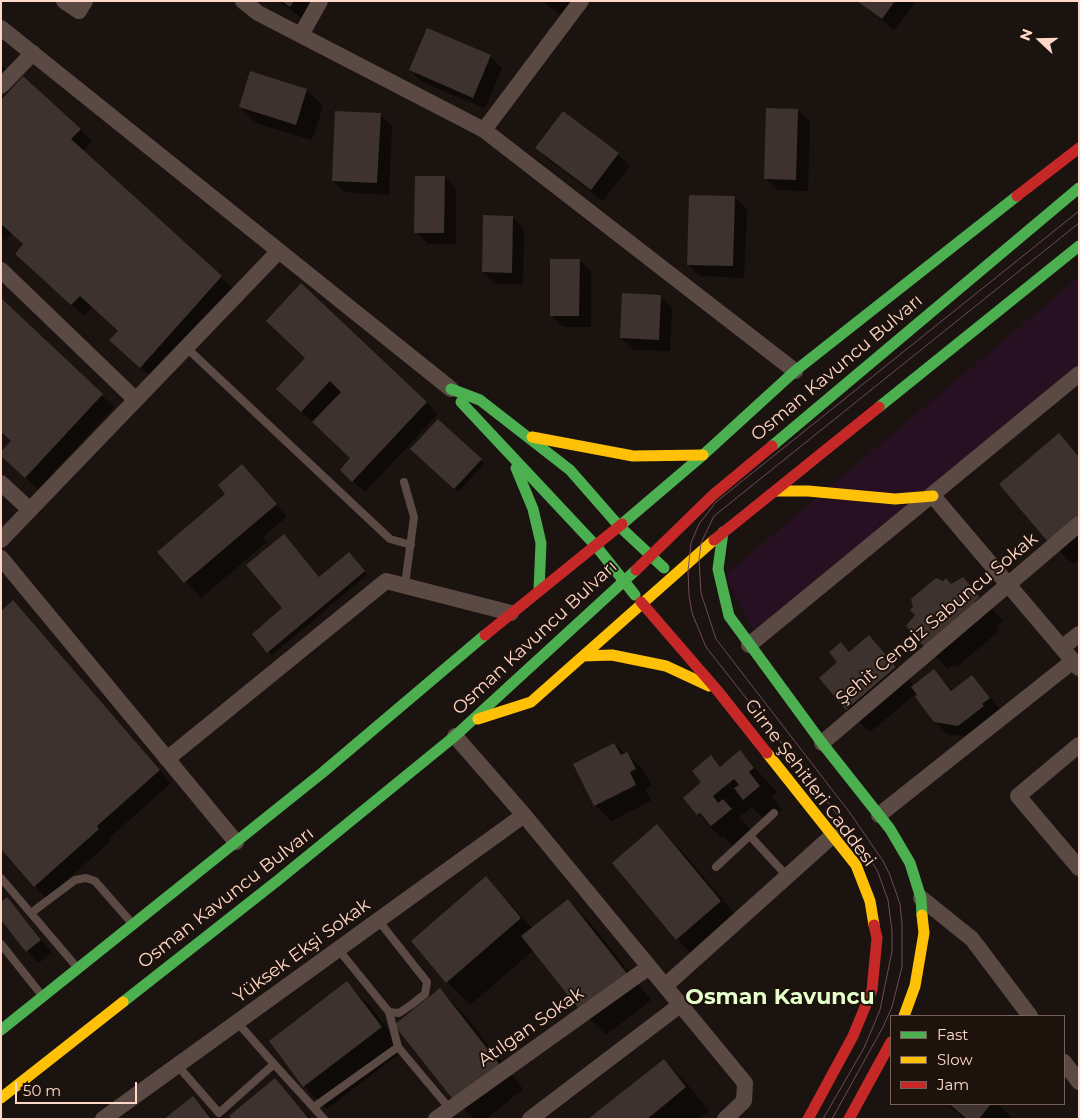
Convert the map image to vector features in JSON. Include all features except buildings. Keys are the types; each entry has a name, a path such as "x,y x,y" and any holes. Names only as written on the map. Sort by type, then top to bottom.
{"main road":[{"name":"Osman Kavuncu Bulvarı","path":"1,1030 322,773 511,613 596,546 703,455 795,371 1079,148"},
{"name":"Osman Kavuncu Bulvarı","path":"1,1098 277,881 455,736 652,555 713,495 1079,188"},
{"path":"471,721 531,702 641,602 724,532 1079,246"},
{"path":"451,390 480,400 570,470 619,526 652,555 672,576"},
{"name":"Girne Şehitleri Caddesi","path":"451,390 596,546 641,602 717,690 856,865 870,901 877,938 875,975 862,1019 808,1119"},
{"path":"527,436 633,456 703,455"},
{"path":"512,454 533,509 541,542 539,590"},
{"path":"776,491 808,490 895,499 933,496"},
{"name":"Girne Şehitleri Caddesi","path":"724,532 718,569 728,616 822,743 902,845 917,881 921,898 924,933 915,986 904,1015"},
{"path":"583,656 612,655 666,666 717,690"},
{"path":"849,1119 890,1044"}],"street":[{"path":"64,1 79,11 85,1"},
{"path":"243,1 258,13 484,130 795,371"},
{"path":"301,35 320,1"},
{"path":"484,130 581,1"},
{"path":"1,28 451,390"},
{"path":"1,86 33,53"},
{"path":"1,540 279,251"},
{"path":"1,270 136,400"},
{"path":"749,645 933,496 1079,374"},
{"path":"1,483 30,510"},
{"path":"879,815 1076,664 933,496"},
{"name":"Şehit Cengiz Sabuncu Sokak","path":"822,743 1079,524"},
{"path":"1,558 236,842"},
{"path":"167,759 386,581 511,613"},
{"path":"1062,648 1079,634"},
{"path":"455,736 524,815 745,1083 744,1101 725,1119"},
{"path":"1079,745 1018,796 1079,868"},
{"name":"Yüksek Ekşi Sokak","path":"102,1119 524,815"},
{"path":"664,986 832,836"},
{"path":"921,898 972,939 1029,1015"},
{"name":"Atılgan Sokak","path":"436,1119 650,967"},
{"path":"530,1119 680,1004"},
{"path":"1065,1063 1079,1082"}],"lane":[{"path":"192,352 390,539 411,545"},
{"path":"404,482 414,517 405,586"},
{"path":"716,867 774,813"},
{"path":"750,836 787,876"},
{"path":"1,878 78,969"},
{"path":"31,914 75,880 86,878 95,881 133,924"},
{"path":"378,920 425,979 428,986 425,994 412,1005 398,1013 389,1012"},
{"path":"1,944 43,997"},
{"path":"338,949 389,1012 398,1047 450,1109"},
{"path":"237,1022 324,1119"},
{"path":"314,1107 398,1047"},
{"path":"177,1065 221,1116 274,1064"}],"shaded area":[{"path":"1079,277 1079,364 754,631 724,576"}],"tram line":[{"path":"823,1119 864,1048 880,1010 892,951 892,931 888,900 877,870 859,842 706,647 692,613 689,595 688,571 691,543 699,524 716,502 1079,211"},
{"path":"832,1119 883,1027 892,1007 902,967 900,904 883,861 850,813 716,639 701,593 699,560 701,543 714,516 1079,223"}],"traffic: fast":[{"path":"772,446 1079,188"},
{"path":"622,524 703,455 795,371 1017,196"},
{"path":"879,407 1079,246"},
{"path":"451,389 480,400 570,470 619,526 664,568"},
{"path":"461,402 596,546 635,595"},
{"path":"516,468 533,509 541,543 539,590"},
{"path":"723,532 718,569 729,616 822,743 890,829 910,863 921,898 922,915"},
{"path":"123,1002 277,881 455,736 636,570"},
{"path":"1,1030 322,773 485,635"}],"traffic: slow":[{"path":"532,437 633,456 703,455"},
{"path":"776,491 808,491 895,499 933,496"},
{"path":"478,719 531,702 714,540"},
{"path":"583,656 612,655 666,666 709,686"},
{"path":"767,753 856,865 870,901 874,925"},
{"path":"904,1015 915,986 924,933 922,915"},
{"path":"1,1098 123,1002"}],"traffic: jam":[{"path":"1017,196 1079,148"},
{"path":"714,540 879,407"},
{"path":"636,570 713,495 772,446"},
{"path":"485,635 622,524"},
{"path":"641,602 717,690 767,753"},
{"path":"808,1119 853,1036 872,990 877,938 874,925"},
{"path":"849,1119 890,1044"}],"district":[{"name":"Osman Kavuncu","path":"780,998"}]}
